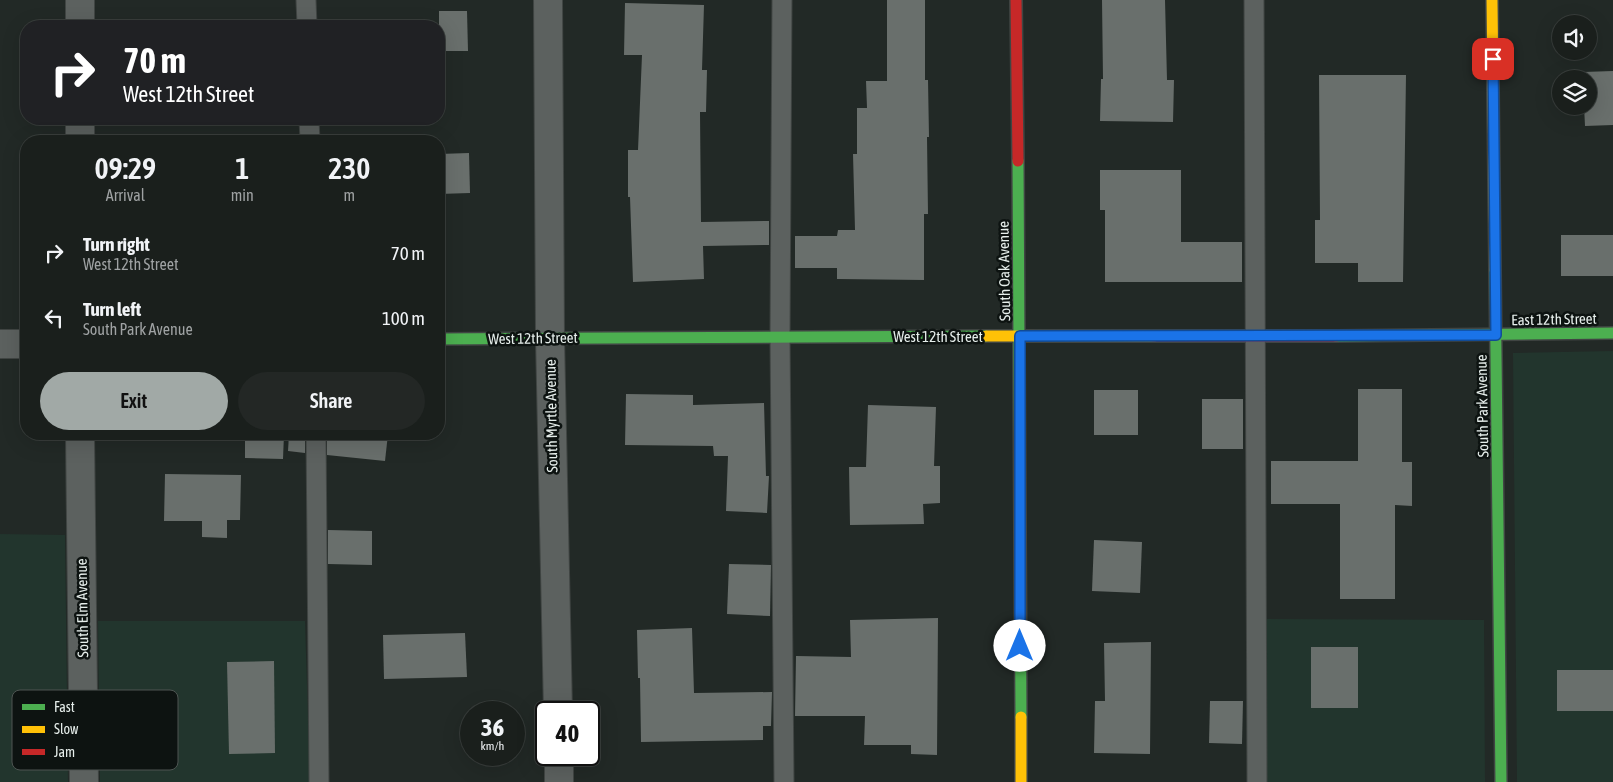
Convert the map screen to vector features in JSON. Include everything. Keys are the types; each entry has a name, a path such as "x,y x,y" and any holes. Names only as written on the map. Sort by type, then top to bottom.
{"street":[{"path":"80,0 80,20"},
{"name":"South Myrtle Avenue","path":"548,0 550,338 558,701"},
{"name":"South Oak Avenue","path":"1016,0 1020,336 1021,782"},
{"name":"South Park Avenue","path":"1492,0 1501,782"},
{"name":"East 12th Street","path":"1496,335 1613,333"},
{"name":"West 12th Street","path":"445,339 780,336 1496,335"},
{"path":"0,344 20,344"},
{"name":"South Elm Avenue","path":"80,440 83,690"},
{"path":"559,766 559,782"}],"lane":[{"path":"306,0 307,20"},
{"path":"782,0 780,336 784,782"},
{"path":"1254,0 1257,782"},
{"path":"316,440 319,782"}],"shaded area":[{"path":"1613,351 1613,782 1517,782 1513,353"},
{"path":"0,534 65,535 67,690 12,690 12,770 68,770 68,782 0,782"},
{"path":"1253,619 1484,620 1485,782 1256,782"},
{"path":"98,621 305,621 310,782 100,782 100,770 178,770 178,690 99,690"}],"building":[{"path":"887,0 925,0 925,80 928,80 929,137 927,137 928,214 924,214 924,280 837,279 837,268 795,268 795,236 837,236 838,230 855,230 853,154 857,154 857,108 867,108 866,81 887,81"},
{"path":"1102,0 1165,0 1167,80 1174,80 1173,122 1100,121 1101,79 1103,79"},
{"path":"625,3 704,5 702,70 707,70 706,112 700,112 701,222 769,221 769,245 703,246 704,279 633,282 630,197 628,197 628,150 638,150 642,55 624,55"},
{"path":"439,11 467,11 468,51 445,51 445,20 439,20"},
{"path":"1613,71 1613,125 1585,126 1584,115 1597,115 1597,72"},
{"path":"1319,75 1406,75 1403,282 1358,282 1358,263 1315,263 1315,220 1320,220"},
{"path":"469,153 470,193 445,194 445,154"},
{"path":"1100,170 1181,170 1181,242 1242,242 1242,282 1105,282 1105,210 1100,210"},
{"path":"1561,235 1613,235 1613,276 1561,276"},
{"path":"1358,389 1402,389 1402,462 1412,462 1412,506 1395,505 1395,599 1340,599 1340,504 1271,504 1271,461 1358,461"},
{"path":"1094,390 1138,390 1138,435 1094,435"},
{"path":"626,394 693,395 693,405 764,403 766,476 769,476 767,513 726,511 728,456 714,456 713,446 625,445"},
{"path":"1202,399 1243,399 1243,449 1202,449"},
{"path":"868,405 936,407 934,466 940,466 940,503 923,504 924,524 850,525 849,467 866,467"},
{"path":"245,440 284,440 283,459 245,458"},
{"path":"289,440 305,440 305,453 288,451"},
{"path":"327,440 387,440 385,461 327,455"},
{"path":"165,474 241,475 240,520 227,520 227,538 202,537 202,521 164,521"},
{"path":"328,530 372,531 372,565 328,564"},
{"path":"1094,540 1142,542 1140,593 1092,591"},
{"path":"729,564 771,565 770,616 727,614"},
{"path":"938,618 937,755 911,754 911,745 864,745 865,716 795,716 796,656 851,657 850,620"},
{"path":"692,628 694,693 772,692 771,726 763,726 763,740 641,742 637,630"},
{"path":"465,633 467,677 384,679 383,635"},
{"path":"1151,642 1150,754 1094,753 1095,701 1105,701 1104,643"},
{"path":"1311,647 1358,647 1358,708 1311,708"},
{"path":"274,661 275,753 229,754 227,662"},
{"path":"1557,670 1613,670 1613,711 1557,711"},
{"path":"1210,701 1243,701 1242,744 1209,743"}],"traffic: fast":[{"path":"1018,161 1021,717"},
{"path":"1495,270 1501,782"},
{"path":"1336,336 1613,333"},
{"path":"445,339 986,336"}],"traffic: slow":[{"path":"1492,0 1495,270"},
{"path":"986,336 1154,336"},
{"path":"1021,717 1021,782"}],"traffic: jam":[{"path":"1016,0 1018,161"},
{"path":"1154,336 1336,336"}],"route":[{"path":"1020,646 1020,336 1496,335 1493,59"}]}
